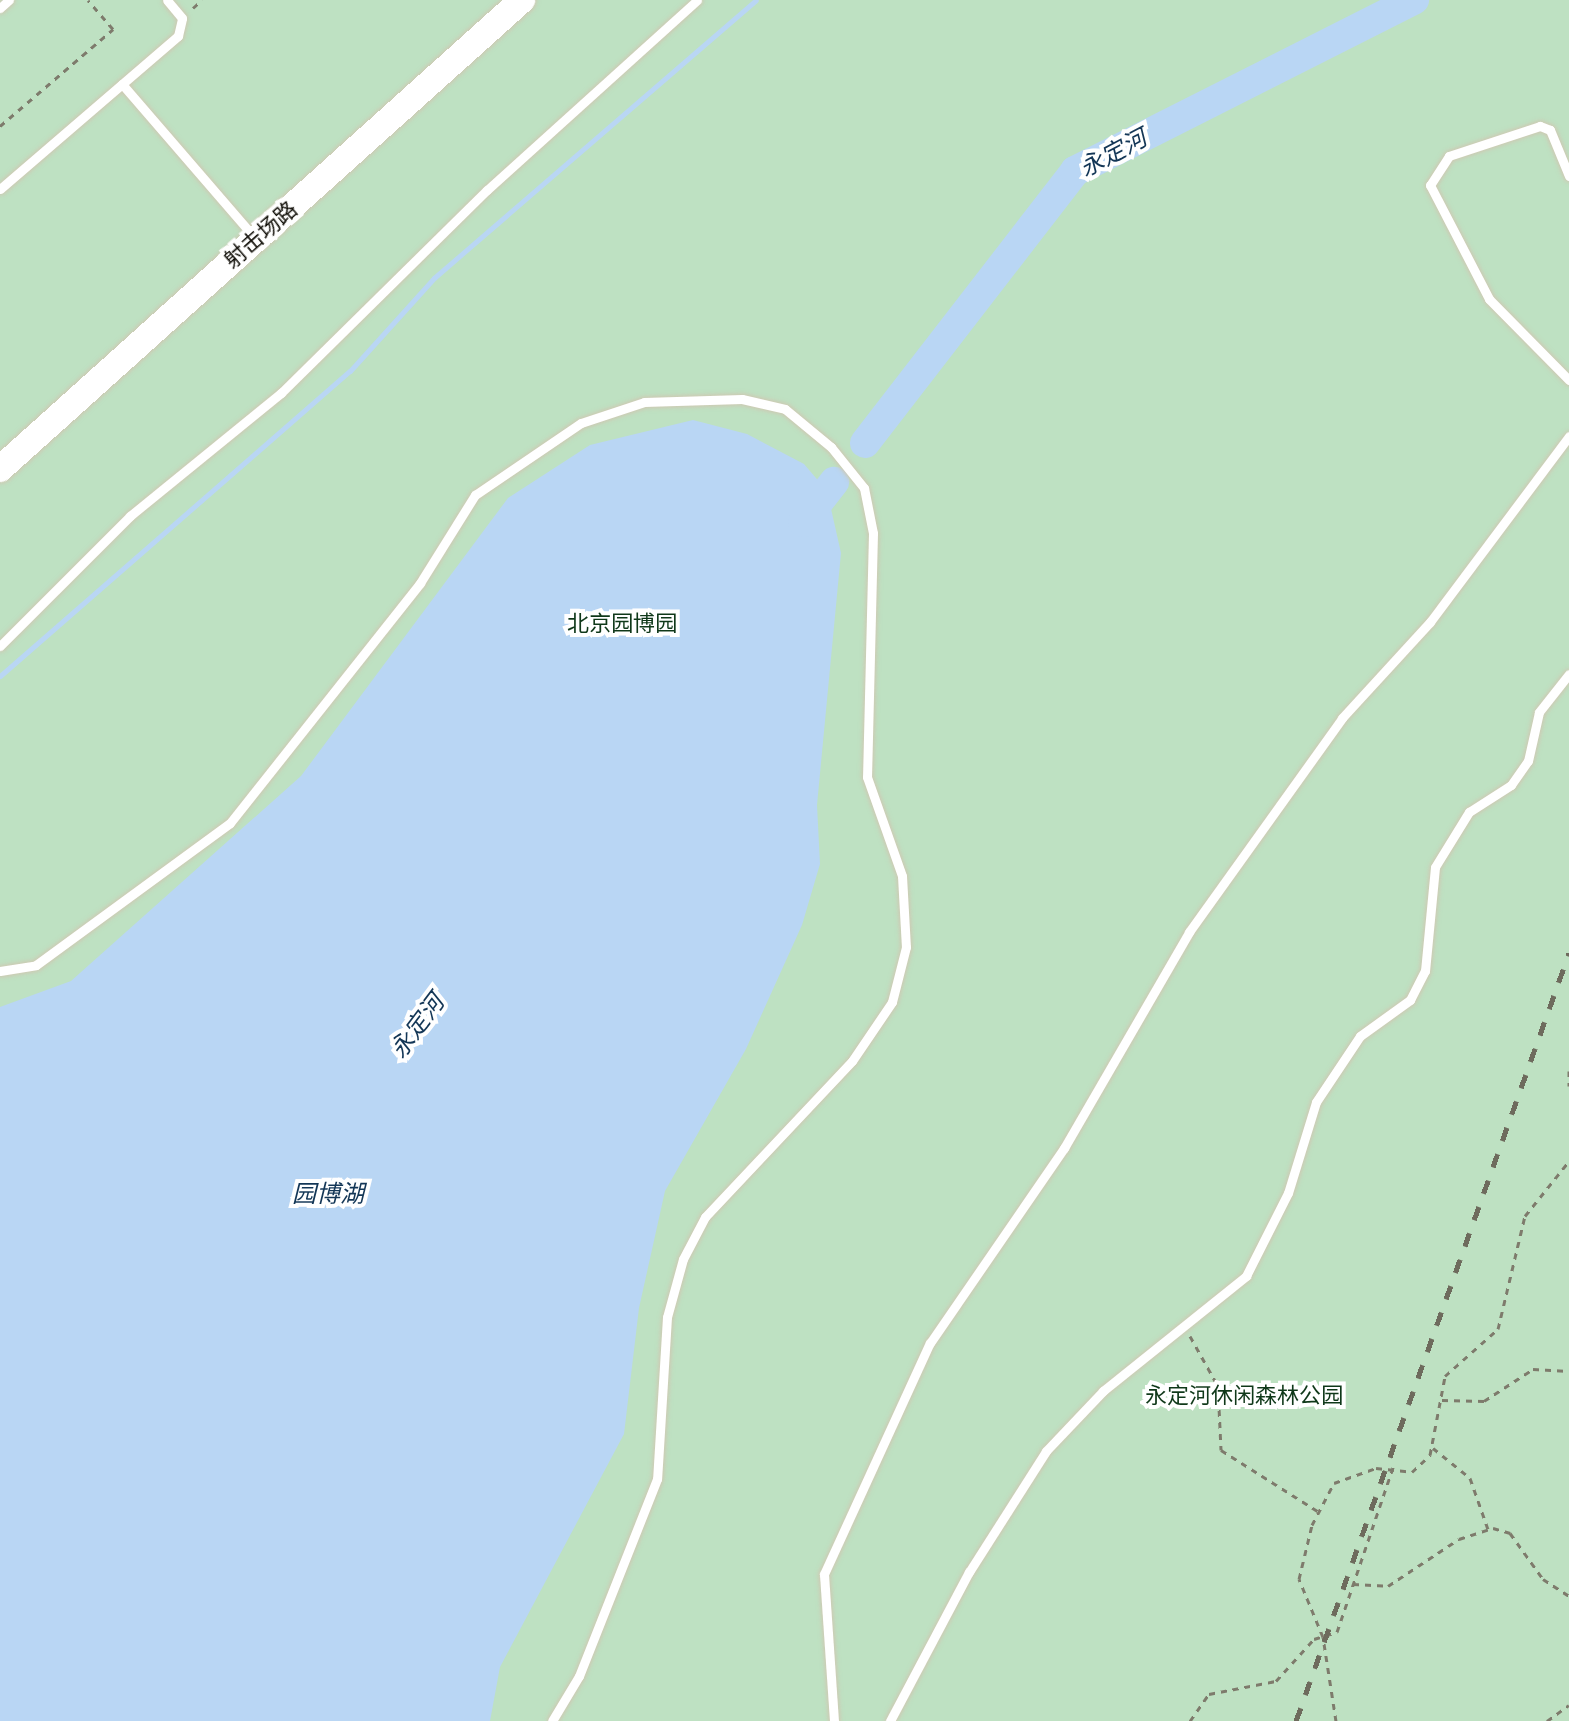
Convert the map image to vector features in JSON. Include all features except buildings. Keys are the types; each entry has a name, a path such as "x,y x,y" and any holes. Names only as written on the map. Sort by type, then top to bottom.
{"street":[{"name":"射击场路","path":"0,469 254,238 448,74 522,0"}],"lane":[{"path":"0,8 9,0"},
{"path":"0,189 178,36 182,18 167,0"},
{"path":"0,646 130,516 281,393 575,107 697,0"},
{"path":"122,84 254,238"},
{"path":"1569,176 1550,130 1540,126 1449,156 1430,185 1489,299 1569,380"},
{"path":"0,971 36,965 230,823 420,583 475,495 581,423 644,402 742,399 785,409 831,447 864,488 873,533 867,777 902,876 906,947 892,1002 852,1061 705,1217 683,1259 667,1317 657,1479 579,1676 552,1721"},
{"path":"834,1721 824,1574 930,1343 1064,1148 1189,932 1342,718 1430,622 1569,436"},
{"path":"890,1721 969,1572 1046,1451 1103,1391 1246,1276 1288,1193 1316,1102 1360,1036 1410,1000 1434,930 1435,867 1469,812 1511,785 1528,761 1539,712 1569,674"}],"path":[{"path":"0,126 113,29 88,0"},
{"path":"1569,1071 1569,1086"},
{"path":"1336,1721 1323,1637 1299,1579 1319,1512 1334,1483 1394,1465 1412,1472 1433,1448 1445,1376 1498,1329 1525,1216 1569,1161"},
{"path":"1183,1327 1218,1386 1221,1450 1319,1512"},
{"path":"1442,1400 1484,1401 1533,1369 1569,1371"},
{"path":"1433,1448 1470,1478 1488,1529"},
{"path":"1190,1721 1209,1694 1276,1681 1323,1637 1337,1632 1394,1465"},
{"path":"1353,1584 1388,1586 1488,1529 1510,1533 1543,1579 1569,1596"},
{"path":"1547,1721 1569,1705"}],"green space":[{"name":"北京园博园","path":"0,0 1569,0 1569,1721 0,1721"}],"water":[{"name":"园博湖","path":"693,420 747,434 804,464 827,491 841,553 817,805 820,864 802,925 746,1049 665,1191 639,1308 624,1434 500,1667 490,1721 0,1721 0,1007 71,981 301,776 508,498 590,445"}],"waterway":[{"path":"0,676 350,371 434,278 756,0"},
{"name":"永定河","path":"865,443 1075,171 1414,0"},
{"name":"永定河","path":"803,522 834,482"}],"railway":[{"path":"1296,1721 1569,953"}],"park label":[{"name":"永定河休闲森林公园","path":"1244,1395"}]}
